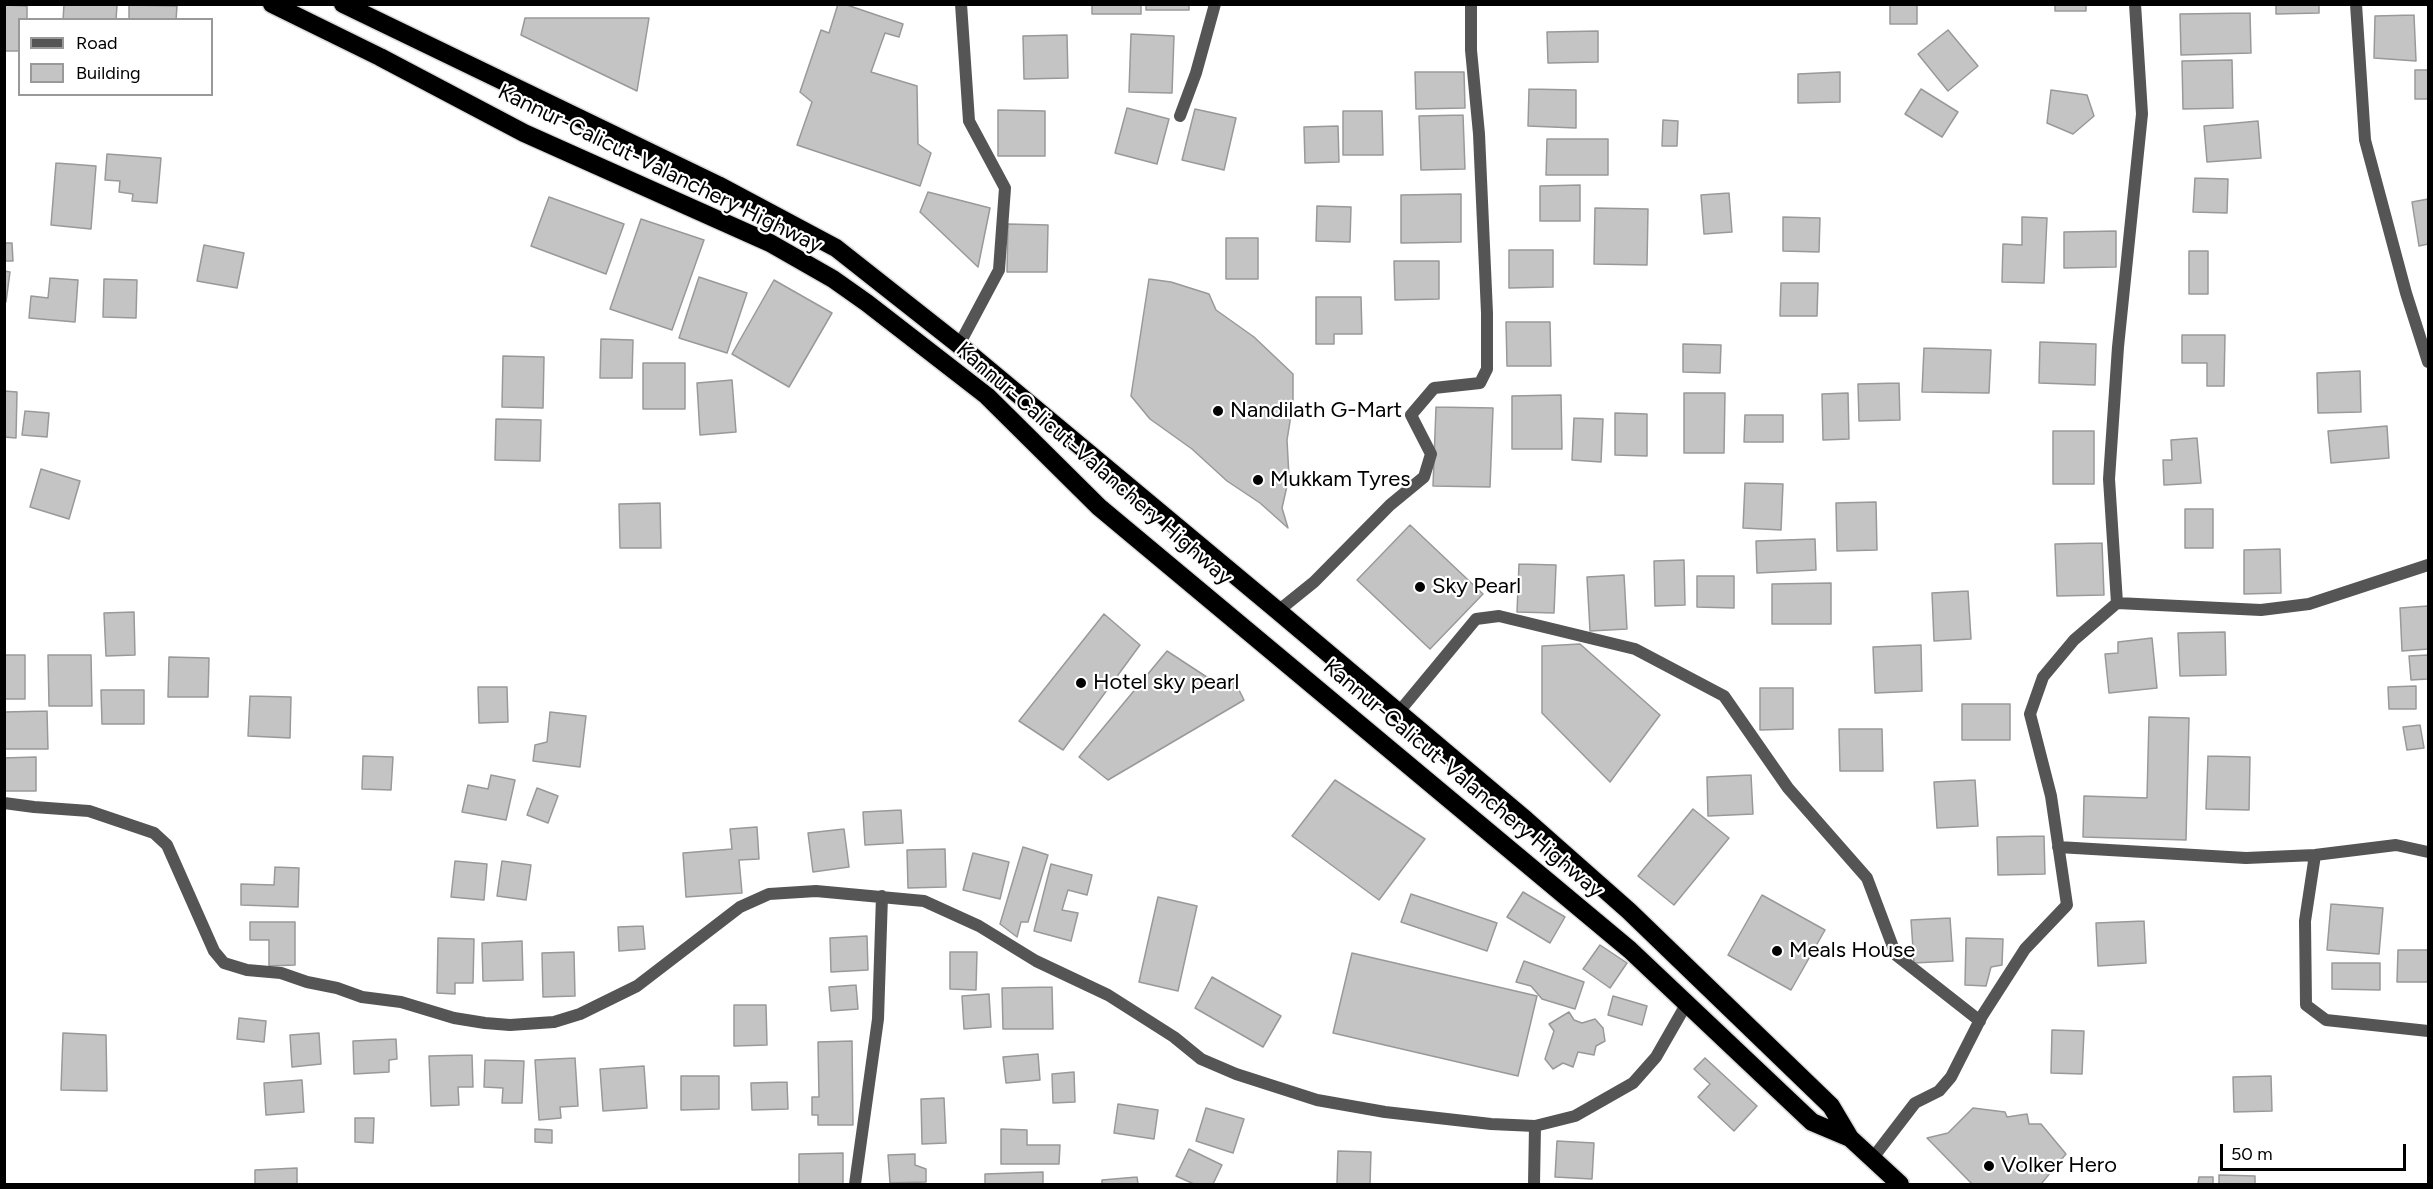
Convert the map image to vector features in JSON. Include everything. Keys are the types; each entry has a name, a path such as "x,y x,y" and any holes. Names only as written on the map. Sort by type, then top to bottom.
{"highway":[{"name":"Kannur-Calicut-Valanchery Highway","path":"272,4 380,57 524,133 770,243 833,279 987,396 1099,507 1566,895 1687,1003 1812,1122 1850,1138"},
{"name":"Kannur-Calicut-Valanchery Highway","path":"343,4 718,185 836,248 959,345 1278,611 1629,910 1831,1106 1850,1138 1900,1185"},
{"path":"1687,1003 1700,980"}],"street":[{"path":"959,345 999,270 1005,188 969,121 961,4"},
{"path":"1180,116 1196,72 1215,4"},
{"path":"1278,611 1314,582 1390,505 1424,477 1431,454 1410,415 1434,388 1480,382 1487,369 1487,313 1479,134 1471,50 1471,4"},
{"path":"2117,603 2109,479 2118,347 2142,114 2135,4"},
{"path":"2356,4 2365,140 2406,293 2428,362"},
{"path":"1872,1159 1915,1104 1939,1091 1951,1077 1980,1021 2025,949 2067,905 2052,796 2030,714 2043,677 2074,640 2117,603 2260,610 2309,604 2428,565"},
{"path":"1398,713 1476,619 1499,616 1635,649 1724,696 1788,788 1867,878 1896,955 1980,1021"},
{"path":"4,803 88,811 154,832 167,845 213,951 224,963 247,970 281,972 307,982 337,988 362,997 401,1002 454,1018 510,1026 554,1022 580,1014 636,986 740,907 769,894 816,891 924,902 979,926 1036,961 1108,995 1174,1037 1202,1059 1275,1088 1317,1100 1385,1112 1491,1124 1535,1126 1575,1116 1633,1083 1656,1057 1687,1003"},
{"path":"2058,847 2246,858 2315,855 2396,845 2428,852"},
{"path":"2315,855 2306,921 2306,1005 2326,1020 2415,1031 2428,1030"},
{"path":"855,1185 878,1019 882,896"},
{"path":"1534,1185 1535,1126"}],"building":[{"path":"64,4 117,5 116,18 63,18"},
{"path":"838,4 903,24 899,37 885,33 871,72 917,86 918,144 931,153 920,186 797,145 812,102 800,92 821,30 829,33"},
{"path":"1092,4 1141,4 1141,14 1092,14"},
{"path":"1146,4 1189,4 1189,10 1146,10"},
{"path":"1890,4 1917,4 1917,24 1890,24"},
{"path":"2055,4 2086,4 2086,11 2055,11"},
{"path":"2276,4 2319,4 2319,13 2276,14"},
{"path":"4,5 27,6 27,18 18,18 18,51 4,51"},
{"path":"129,5 177,6 176,18 129,18"},
{"path":"2250,13 2251,53 2181,55 2180,14"},
{"path":"2414,15 2416,61 2374,58 2375,16"},
{"path":"525,18 649,18 637,91 521,35"},
{"path":"1948,30 1978,66 1948,91 1918,54"},
{"path":"1598,31 1598,62 1548,63 1547,32"},
{"path":"1131,34 1174,36 1172,93 1129,92"},
{"path":"1067,35 1068,78 1024,79 1023,36"},
{"path":"2232,60 2233,108 2183,109 2182,61"},
{"path":"2415,70 2428,70 2428,99 2415,99"},
{"path":"1415,72 1464,72 1465,108 1416,109"},
{"path":"1840,72 1840,102 1798,103 1798,74"},
{"path":"1529,89 1576,90 1576,128 1528,126"},
{"path":"1921,89 1958,112 1942,137 1905,114"},
{"path":"2051,90 2087,95 2094,116 2073,134 2047,123"},
{"path":"1127,108 1169,119 1157,164 1115,153"},
{"path":"1195,109 1236,118 1224,170 1182,160"},
{"path":"998,110 1045,111 1045,156 998,156"},
{"path":"1343,111 1382,111 1383,155 1343,155"},
{"path":"1463,115 1465,169 1421,170 1419,116"},
{"path":"1663,120 1678,121 1677,146 1662,146"},
{"path":"2258,121 2261,158 2207,162 2204,126"},
{"path":"1338,126 1339,162 1305,163 1304,127"},
{"path":"1547,139 1608,139 1608,175 1546,175"},
{"path":"107,154 161,158 157,203 132,201 133,194 119,192 120,181 105,180"},
{"path":"56,163 96,166 91,229 51,225"},
{"path":"2195,178 2228,179 2227,213 2193,212"},
{"path":"1580,185 1580,221 1540,221 1540,186"},
{"path":"928,192 990,208 978,267 920,212"},
{"path":"1729,193 1732,232 1704,234 1701,195"},
{"path":"1461,194 1461,242 1401,243 1401,195"},
{"path":"549,197 624,224 606,274 531,246"},
{"path":"2428,199 2428,244 2419,246 2412,202"},
{"path":"1317,206 1351,207 1350,242 1316,241"},
{"path":"1595,208 1648,209 1647,265 1594,264"},
{"path":"1783,217 1820,218 1819,252 1783,251"},
{"path":"2022,217 2047,218 2044,283 2002,282 2003,244 2022,245"},
{"path":"641,219 704,240 672,330 610,309"},
{"path":"1008,224 1048,225 1047,272 1007,272"},
{"path":"2116,231 2116,267 2064,268 2064,232"},
{"path":"1226,238 1258,238 1258,279 1226,279"},
{"path":"4,243 12,243 13,261 4,261"},
{"path":"204,245 244,253 237,288 197,281"},
{"path":"1509,250 1553,250 1553,287 1509,288"},
{"path":"2189,251 2208,251 2208,294 2189,294"},
{"path":"1394,261 1439,261 1439,299 1395,300"},
{"path":"4,271 10,272 6,302 4,302"},
{"path":"699,277 747,293 727,353 679,338"},
{"path":"50,278 78,280 75,322 29,318 31,296 48,298"},
{"path":"104,279 137,280 136,318 103,317"},
{"name":"Nandilath G-Mart","path":"1149,279 1171,282 1209,294 1216,310 1254,337 1293,374 1293,403 1287,440 1289,477 1282,508 1288,528 1260,503 1227,481 1192,449 1150,419 1131,396"},
{"path":"774,280 832,313 789,387 732,354"},
{"path":"1781,283 1818,283 1817,316 1780,316"},
{"path":"1316,297 1361,297 1362,334 1334,334 1334,344 1316,344"},
{"path":"1506,322 1550,322 1551,366 1507,366"},
{"path":"2182,335 2225,335 2224,386 2207,386 2207,363 2182,363"},
{"path":"601,339 633,340 632,378 600,378"},
{"path":"2040,342 2096,344 2095,385 2039,383"},
{"path":"1683,344 1721,345 1720,373 1683,372"},
{"path":"1924,348 1991,350 1989,393 1922,392"},
{"path":"503,356 544,357 543,408 502,407"},
{"path":"643,363 685,363 685,409 643,409"},
{"path":"2360,371 2361,412 2318,413 2317,373"},
{"path":"732,380 736,432 700,435 697,383"},
{"path":"1899,383 1900,420 1859,421 1858,384"},
{"path":"4,391 17,392 16,438 4,437"},
{"path":"1684,393 1725,393 1724,453 1684,453"},
{"path":"1848,393 1849,439 1823,440 1822,394"},
{"path":"1561,395 1562,449 1512,449 1512,396"},
{"path":"1436,407 1493,408 1490,487 1433,486"},
{"path":"25,411 49,413 47,437 22,435"},
{"path":"1615,413 1647,414 1647,456 1615,455"},
{"path":"1745,415 1783,415 1783,442 1744,442"},
{"path":"1574,418 1603,419 1601,462 1572,460"},
{"path":"496,419 541,420 540,461 495,460"},
{"path":"2387,426 2389,458 2331,463 2328,431"},
{"path":"2053,431 2094,431 2094,484 2053,484"},
{"path":"2197,438 2201,483 2164,485 2163,460 2172,460 2171,440"},
{"path":"41,469 80,481 69,519 30,507"},
{"path":"1745,483 1783,484 1781,530 1743,528"},
{"path":"1876,502 1877,550 1837,551 1836,503"},
{"path":"660,503 661,548 620,548 619,504"},
{"path":"2185,509 2213,509 2213,548 2185,548"},
{"name":"Sky Pearl","path":"1410,525 1483,594 1430,649 1357,580"},
{"path":"1815,539 1816,570 1757,573 1756,541"},
{"path":"2102,543 2104,595 2057,596 2055,544"},
{"path":"2280,549 2281,593 2244,594 2244,550"},
{"path":"1684,560 1685,605 1655,606 1654,561"},
{"path":"1519,564 1556,565 1554,613 1517,612"},
{"path":"1624,575 1627,629 1590,631 1587,577"},
{"path":"1697,576 1734,576 1734,608 1697,607"},
{"path":"1831,583 1831,624 1772,624 1772,584"},
{"path":"1968,591 1971,639 1934,641 1932,593"},
{"path":"2428,606 2428,649 2402,651 2400,608"},
{"path":"134,612 135,655 106,656 104,613"},
{"name":"Hotel sky pearl","path":"1104,614 1140,645 1063,750 1019,721"},
{"path":"2225,632 2226,675 2180,676 2178,633"},
{"path":"2152,638 2157,688 2109,693 2105,654 2118,653 2118,642"},
{"path":"1580,644 1660,715 1610,782 1542,713 1542,646"},
{"path":"1921,645 1922,691 1875,693 1873,647"},
{"path":"1167,651 1222,687 1235,682 1244,700 1108,780 1079,757"},
{"path":"4,655 25,655 25,699 4,699"},
{"path":"48,655 91,655 92,706 49,706"},
{"path":"2428,655 2428,679 2411,680 2409,656"},
{"path":"169,657 209,658 208,697 168,697"},
{"path":"2416,686 2416,709 2389,709 2388,687"},
{"path":"478,687 507,687 508,722 479,723"},
{"path":"1760,688 1793,688 1793,729 1760,730"},
{"path":"101,690 144,690 144,724 102,724"},
{"path":"250,696 291,697 290,738 248,736"},
{"path":"1962,704 2010,704 2010,740 1962,740"},
{"path":"47,711 48,749 4,749 4,712"},
{"path":"550,712 586,716 580,767 533,761 535,745 547,742"},
{"path":"2149,717 2189,718 2186,840 2083,837 2084,796 2147,798"},
{"path":"2420,725 2424,748 2407,750 2403,727"},
{"path":"1839,729 1882,729 1883,771 1840,771"},
{"path":"363,756 393,757 391,790 362,789"},
{"path":"2208,756 2250,757 2249,810 2206,809"},
{"path":"36,757 36,791 4,791 4,758"},
{"path":"491,775 515,780 506,820 462,812 468,785 488,789"},
{"path":"1751,775 1753,814 1708,816 1707,777"},
{"path":"1335,780 1425,839 1379,900 1292,836"},
{"path":"1975,780 1978,826 1937,828 1934,782"},
{"path":"537,788 558,796 548,823 527,815"},
{"path":"1693,809 1729,838 1674,905 1638,876"},
{"path":"901,810 903,843 865,845 863,812"},
{"path":"757,827 759,859 739,860 742,893 686,897 683,853 732,849 730,829"},
{"path":"844,829 849,867 813,872 808,833"},
{"path":"2044,836 2045,874 1998,875 1997,837"},
{"path":"1023,847 1048,855 1028,922 1021,922 1017,937 1000,924"},
{"path":"945,849 946,887 908,888 907,850"},
{"path":"973,853 1009,862 1000,899 963,890"},
{"path":"455,861 487,864 484,900 451,897"},
{"path":"502,861 531,865 526,900 497,896"},
{"path":"1051,864 1092,875 1087,895 1068,890 1062,910 1078,913 1071,941 1034,931"},
{"path":"275,867 299,868 298,907 241,905 241,884 274,885"},
{"path":"1523,892 1565,917 1550,943 1507,917"},
{"path":"1411,894 1497,923 1487,951 1401,922"},
{"path":"1762,895 1825,930 1791,990 1728,955"},
{"path":"1158,897 1197,906 1178,991 1139,982"},
{"path":"2331,904 2383,908 2379,954 2327,950"},
{"path":"1950,918 1953,961 1914,963 1911,920"},
{"path":"2144,921 2146,963 2098,966 2096,923"},
{"path":"250,922 295,922 295,965 269,966 269,940 250,940"},
{"path":"643,926 645,949 619,951 618,927"},
{"path":"867,936 868,970 831,972 830,938"},
{"path":"438,938 474,939 473,983 455,983 455,994 437,993"},
{"path":"1966,938 2003,939 2002,965 1991,967 1986,986 1965,985"},
{"path":"522,941 523,980 483,981 482,943"},
{"path":"1600,945 1627,963 1610,988 1583,969"},
{"path":"2398,950 2428,950 2428,982 2397,982"},
{"path":"574,952 575,996 543,997 542,953"},
{"path":"950,952 977,952 976,990 950,989"},
{"path":"1352,953 1537,996 1518,1076 1333,1033"},
{"path":"1524,961 1584,982 1575,1009 1542,999 1531,986 1516,982"},
{"path":"2332,963 2380,963 2380,990 2332,989"},
{"path":"1212,977 1281,1016 1263,1047 1195,1008"},
{"path":"856,985 858,1009 831,1011 829,987"},
{"path":"1052,987 1053,1029 1003,1029 1002,988"},
{"path":"989,994 991,1027 964,1029 962,996"},
{"path":"1613,996 1647,1006 1642,1025 1608,1015"},
{"path":"734,1005 766,1005 767,1045 734,1046"},
{"path":"1569,1012 1574,1020 1582,1023 1595,1019 1603,1028 1605,1041 1596,1046 1594,1055 1578,1052 1573,1067 1563,1063 1553,1069 1545,1059 1554,1031 1549,1024"},
{"path":"239,1018 266,1021 264,1042 237,1039"},
{"path":"2052,1030 2084,1031 2082,1074 2051,1073"},
{"path":"63,1033 106,1035 107,1091 61,1090"},
{"path":"319,1033 321,1064 292,1067 290,1035"},
{"path":"396,1039 397,1059 389,1060 389,1072 354,1074 353,1041"},
{"path":"852,1041 853,1125 818,1125 818,1115 812,1115 812,1097 819,1097 818,1042"},
{"path":"1038,1054 1040,1080 1006,1083 1003,1057"},
{"path":"472,1055 473,1087 458,1087 459,1105 431,1106 429,1056"},
{"path":"575,1058 578,1106 560,1107 561,1118 539,1120 535,1060"},
{"path":"1705,1058 1757,1106 1734,1131 1698,1097 1710,1084 1694,1069"},
{"path":"485,1060 524,1061 522,1103 502,1103 503,1088 484,1087"},
{"path":"644,1066 647,1108 603,1111 600,1069"},
{"path":"1074,1072 1075,1102 1053,1103 1052,1074"},
{"path":"681,1076 719,1076 719,1109 681,1110"},
{"path":"2271,1076 2272,1111 2234,1112 2233,1077"},
{"path":"302,1080 304,1112 266,1115 264,1083"},
{"path":"787,1082 788,1109 752,1110 751,1083"},
{"path":"944,1098 946,1143 922,1144 921,1099"},
{"path":"1118,1104 1158,1110 1154,1139 1114,1133"},
{"path":"1206,1108 1244,1119 1233,1153 1196,1141"},
{"path":"1973,1108 2005,1112 2007,1117 2027,1114 2029,1124 2041,1124 2066,1154 2041,1184 1972,1184 1927,1138 1948,1133"},
{"path":"355,1118 374,1118 373,1143 355,1142"},
{"path":"535,1129 552,1130 552,1143 535,1142"},
{"path":"1001,1129 1027,1130 1027,1145 1060,1145 1059,1164 1001,1164"},
{"path":"1557,1141 1594,1143 1592,1179 1555,1177"},
{"path":"1189,1149 1222,1165 1213,1184 1194,1184 1176,1176"},
{"path":"1338,1151 1371,1152 1370,1184 1337,1184"},
{"path":"843,1153 843,1184 799,1184 799,1154"},
{"path":"915,1154 915,1165 926,1169 926,1182 890,1183 888,1155"},
{"path":"297,1168 297,1184 255,1184 255,1170"},
{"path":"1043,1172 1043,1184 985,1184 985,1174"},
{"path":"2219,1175 2255,1176 2255,1184 2219,1184"},
{"path":"1137,1177 1138,1184 1102,1184 1102,1180"},
{"path":"2199,1177 2213,1177 2213,1184 2198,1184"}],"place":[{"name":"Nandilath G-Mart","path":"1218,411"},
{"name":"Mukkam Tyres","path":"1258,480"},
{"name":"Sky Pearl","path":"1420,587"},
{"name":"Hotel sky pearl","path":"1081,683"},
{"name":"Meals House","path":"1777,951"},
{"name":"Volker Hero","path":"1989,1166"}]}
